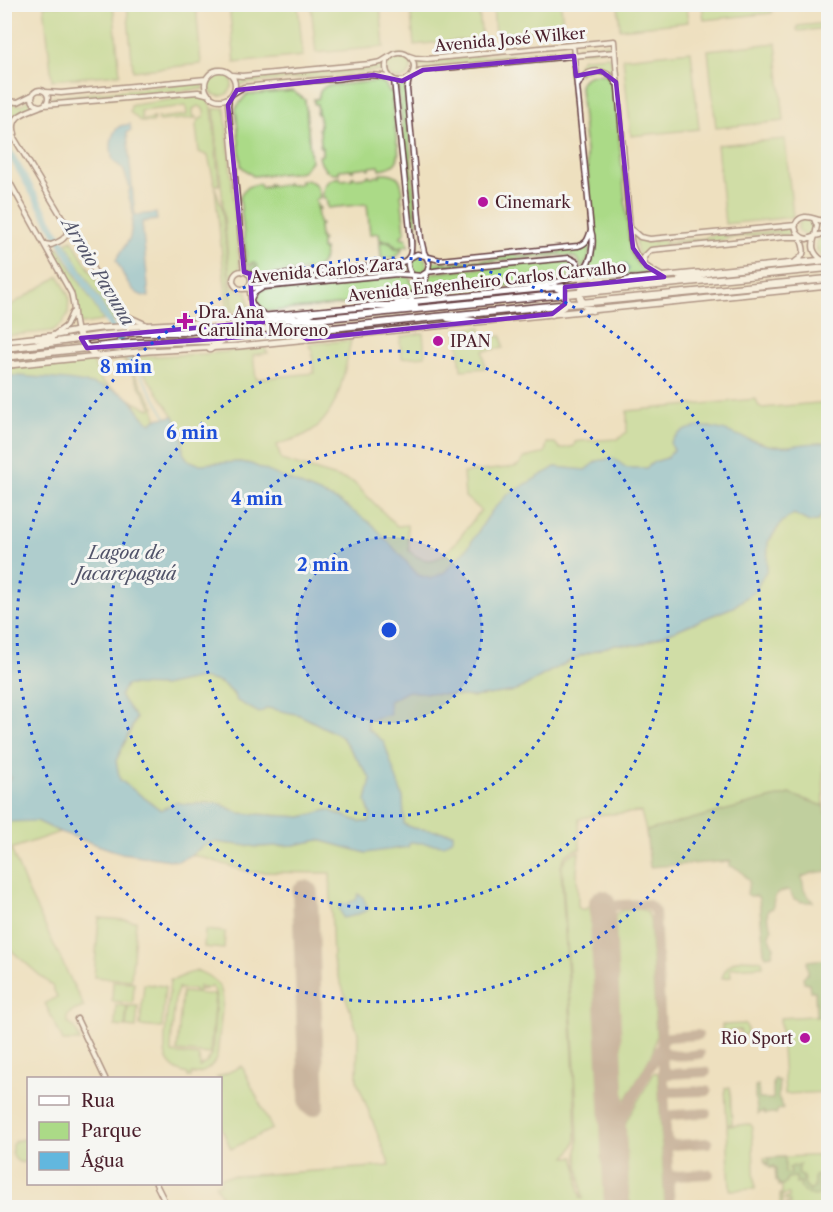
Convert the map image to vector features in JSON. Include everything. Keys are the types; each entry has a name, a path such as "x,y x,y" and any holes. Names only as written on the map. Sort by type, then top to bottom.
{"highway":[{"name":"Avenida Engenheiro Carlos Carvalho","path":"711,272 826,260"},
{"path":"767,266 775,269 811,270"},
{"name":"Avenida Engenheiro Carlos Carvalho","path":"4,348 69,340 79,334 182,332 222,326 580,294 828,268"},
{"path":"659,285 711,272"},
{"name":"Avenida Engenheiro Carlos Carvalho","path":"4,357 130,343 222,340 297,333 582,302 828,279"},
{"path":"592,310 580,298 582,290 587,286 632,280"},
{"path":"552,314 566,304 564,290 555,287"},
{"path":"371,306 484,302"},
{"path":"307,339 297,333 295,324 298,319 313,312"},
{"path":"436,317 474,321"},
{"path":"210,321 219,322 224,336 210,349"},
{"path":"146,332 185,324"},
{"path":"79,334 87,348 96,356"},
{"path":"37,338 69,340"},
{"path":"4,364 12,364"}],"main road":[{"name":"Avenida Engenheiro Carlos Carvalho","path":"4,341 79,334 119,326 185,324 711,272"},
{"path":"12,364 210,349 828,286"}],"street":[{"name":"Avenida José Wilker","path":"409,56 427,59 614,41 615,52 423,70 411,76"},
{"path":"521,290 564,280 585,269 591,259 593,243 573,45"},
{"path":"615,52 631,240 635,252 646,266 664,277"},
{"path":"232,75 370,64 381,62 396,53 405,53 409,56 414,64 407,89 422,240 429,263 425,280 428,294 437,299"},
{"path":"389,57 385,68 393,79 411,240 408,269 415,282 416,291 410,302"},
{"path":"210,95 206,88 206,79 212,72 227,71 232,75 236,82 228,105 246,273 250,278 251,300 254,308 266,316"},
{"path":"577,90 581,78 596,71 610,75 618,89"},
{"path":"33,95 33,102 43,106 198,92 219,99 244,87 374,75 402,81 411,76"},
{"path":"4,101 18,102 39,90 59,94 206,79"},
{"path":"18,143 13,129 15,120 24,113 43,106 49,99 46,92"},
{"path":"4,121 116,307 125,315 148,325"},
{"path":"4,172 71,293 74,319 79,334"},
{"path":"793,263 803,255 803,247 796,231 798,220 803,217 828,222"},
{"path":"814,219 817,226 813,243 814,252 826,260"},
{"path":"630,227 640,237 650,239 796,225"},
{"path":"44,244 51,245 64,238 68,227"},
{"name":"Avenida Carlos Zara","path":"426,257 440,260 578,246 586,242 591,230"},
{"path":"646,266 644,257 651,250 785,237 807,239 828,233"},
{"path":"411,240 416,243 422,240"},
{"path":"408,259 417,254 426,257"},
{"name":"Avenida Carlos Zara","path":"427,273 573,258 579,269 577,274"},
{"name":"Avenida Carlos Zara","path":"246,273 259,277 396,264 408,259"},
{"path":"246,273 236,274 233,278 236,286 243,289 250,286"},
{"path":"412,275 421,276 427,273"},
{"name":"Avenida Carlos Zara","path":"250,286 265,287 397,274 412,275"},
{"path":"251,300 254,293 265,287"},
{"path":"51,336 66,326 73,310"},
{"path":"77,1019 105,1077"},
{"path":"156,1185 168,1208"}],"highlighted area":[{"path":"574,56 576,76 601,71 616,82 633,248 646,266 664,277 565,287 565,304 552,314 307,339 297,333 87,348 81,338 263,322 252,305 250,274 244,272 228,105 237,90 374,75 402,81 423,70"}],"green space":[{"path":"44,5 113,5 120,74 52,80"},
{"path":"127,5 196,5 201,64 133,71"},
{"path":"229,5 298,5 303,56 235,63"},
{"path":"311,5 380,5 384,47 316,53"},
{"path":"410,5 478,5 482,38 414,45"},
{"path":"493,5 561,5 563,28 495,35"},
{"path":"618,5 686,5 688,22 620,29"},
{"path":"702,5 771,5 772,13 704,20"},
{"path":"828,23 828,28 797,30 798,26"},
{"path":"776,43 784,121 716,128 708,50"},
{"path":"608,44 609,49 579,52 576,50 578,47"},
{"path":"570,49 567,53 417,69 416,61 420,62"},
{"path":"691,51 699,129 631,136 623,58"},
{"path":"399,55 408,58 411,67 408,76 399,79 390,76 387,67 390,58"},
{"path":"608,56 611,59 613,73 596,68 579,74 578,64 583,58"},
{"path":"382,64 383,72 237,86 237,78"},
{"path":"220,72 229,75 232,84 229,93 220,96 211,93 208,84 211,75"},
{"path":"599,74 605,75 612,82 630,251 637,264 649,273 573,280 587,268 595,250 580,87 584,79"},
{"path":"378,81 385,84 389,92 393,92 398,159 390,167 380,169 379,166 369,169 367,167 353,169 353,171 351,169 339,170 339,173 328,171 321,164 319,156 322,155 322,147 319,145 321,144 318,129 320,128 319,114 316,112 318,112 317,104 314,104 314,99 318,99 320,91 326,86"},
{"path":"203,82 204,89 51,103 53,97"},
{"path":"405,83 418,239 416,241 414,240 398,84"},
{"path":"293,91 305,100 311,161 302,172 253,176 241,166 236,108 246,95"},
{"path":"200,96 207,99 212,107 219,185 215,185 208,156 199,152 196,126 204,116 202,108 198,106 193,109 193,115 197,118 159,121 158,116 159,118 187,115 186,106 141,111 142,120 153,119 153,116 154,120 153,122 141,122 130,112 133,105"},
{"path":"28,100 32,107 18,114 10,127 5,116 5,104 21,105"},
{"path":"225,108 240,270 233,275 231,281 237,289 247,291 249,307 252,310 233,312 214,109"},
{"path":"785,139 793,217 725,224 717,145"},
{"path":"380,173 390,173 401,183 405,232 401,238 406,238 408,246 397,248 390,241 380,240 379,233 370,234 367,204 328,208 326,198 323,198 326,183 332,179 380,176"},
{"path":"306,180 315,184 320,194 320,198 316,199 317,207 320,209 317,209 319,223 321,223 319,225 320,239 323,241 321,241 321,249 324,249 322,263 311,270 261,275 254,273 257,265 252,272 248,269 255,263 247,266 245,256 240,199 242,192 256,184 260,184 261,188 269,184 272,186 286,185 286,183 288,185 300,184 300,181"},
{"path":"215,187 222,208 232,312 223,313 227,305"},
{"path":"803,219 809,219 814,227 812,233 803,235 798,230 798,224"},
{"path":"792,228 794,234 779,235 778,233 727,238 726,240 665,244 665,246 647,250 641,258 637,251 635,238 644,242 664,240 665,242"},
{"path":"828,236 828,255 822,256 817,251 816,242"},
{"path":"72,240 110,303 122,315 117,320 112,321 66,243"},
{"path":"380,242 389,242 395,248 402,249 401,252 391,258 381,258"},
{"path":"590,242 589,258 581,270 577,259 560,255 431,268 432,262 446,261 446,263 517,254 518,256 560,252 582,248"},
{"path":"59,248 103,321 82,324 79,322 76,296 53,251"},
{"path":"418,256 424,259 427,265 424,271 418,274 412,271 409,265 412,259"},
{"path":"568,259 574,261 576,270 568,277 559,279 432,294 428,287 427,278 432,273"},
{"path":"403,265 405,271 339,275 339,277 320,279 319,277 251,285 252,277 258,279 276,277 277,279"},
{"path":"59,276 69,297 68,314 62,324 52,331 5,336 5,303 8,307"},
{"path":"409,277 413,285 409,298 273,311 259,308 254,301 256,294 262,289"},
{"path":"481,327 482,338 502,336 503,348 483,351 485,368 461,370 457,329"},
{"path":"423,333 425,356 402,358 401,337"},
{"path":"351,340 343,379 334,404 319,425 308,433 277,445 281,460 353,482 397,526 407,525 409,551 425,560 443,555 481,510 465,497 463,473 515,467 524,458 545,452 547,443 555,443 560,449 574,446 575,442 580,441 618,439 627,432 627,411 756,399 762,408 828,402 828,443 792,447 771,446 710,427 693,429 667,458 654,462 646,468 627,468 597,461 585,470 555,467 491,512 469,547 445,572 431,579 418,575 373,525 251,464 240,462 198,464 188,460 183,453 183,439 174,416 133,357 203,354 264,348 268,353 253,355 256,379 314,373 312,349 309,344"},
{"path":"81,351 84,355 18,362 5,361"},
{"path":"123,356 154,406 156,419 151,423 143,419 134,403 51,379 5,375 4,368","holes":["123,359 152,407 150,409 136,403 102,382 93,362"]},
{"path":"828,506 828,755 823,756 824,806 789,794 646,831 641,812 594,815 579,819 580,849 569,853 562,862 561,870 576,1137 573,1148 566,1157 574,1157 580,1198 583,1199 577,1157 575,1068 562,865 568,856 579,852 578,905 579,908 586,909 591,904 604,1153 601,1158 604,1158 607,1207 228,1207 216,1185 222,1185 222,1177 390,1166 357,1081 358,1033 333,960 330,873 249,872 191,855 203,846 214,842 258,847 294,845 319,840 366,853 453,833 412,828 404,824 403,798 368,729 367,720 389,701 408,691 473,697 516,691 580,656 615,644 640,645 733,607 755,591 767,569 768,542 782,522 794,514 809,522 818,521"},
{"path":"200,677 226,687 237,701 300,715 341,736 371,779 366,801 371,816 369,822 361,822 328,810 302,817 239,813 219,803 183,804 176,802 161,810 120,780 116,761 136,719 119,695 126,684 163,686"},
{"path":"789,794 824,806 825,813 828,813 828,871 802,877 804,890 813,902 794,899 789,890 776,895 773,908 768,910 767,916 772,928 769,935 774,947 772,955 766,956 759,899 757,896 747,894 749,881 741,871 729,866 731,861 650,867 646,831"},
{"path":"37,821 60,832 11,849 28,891 84,1007 71,1012 67,1017 68,1023 75,1028 80,1041 63,1041 45,1003 57,997 52,986 5,945 4,822"},
{"path":"639,909 646,912 650,919 656,1036 653,1052 625,1100 622,1097 613,918 621,911"},
{"path":"99,918 136,921 131,980 94,977"},
{"path":"205,930 225,932 224,949 204,947"},
{"path":"741,959 762,960 763,966 730,968 731,977 722,978 729,966"},
{"path":"828,959 828,1015 816,1016 815,991 810,991 809,983 804,982 803,977 808,973 807,961"},
{"path":"196,970 217,983 223,1000 217,1057 207,1070 188,1077 188,1074 170,1064 166,1057 165,1031 170,980 196,972","holes":["211,985 215,992 212,1052 207,1062 200,1067 199,1056 172,1053 175,997 179,987 179,989 195,989 198,992 206,989 199,989 199,986 210,988"]},
{"path":"113,981 134,982 133,1003 112,1001"},
{"path":"144,984 165,986 162,1028 140,1026"},
{"path":"182,992 215,995 210,1054 177,1051"},
{"path":"116,1005 127,1006 125,1027 115,1026"},
{"path":"128,1006 138,1006 136,1028 126,1027"},
{"name":"Rio Sport","path":"828,1015 828,1092 785,1094 780,1018"},
{"path":"745,1024 747,1031 742,1036 740,1030 722,1031 722,1025"},
{"path":"242,1066 272,1129 231,1149 222,1129 222,1077 218,1077"},
{"path":"656,1072 658,1074 665,1207 633,1207 626,1188 624,1129"},
{"path":"775,1079 779,1081 778,1097 783,1108 776,1114 765,1114 763,1111 758,1114 755,1086 758,1085 759,1099 773,1099"},
{"path":"730,1087 732,1124 727,1124 725,1088"},
{"path":"750,1124 752,1126 755,1189 730,1190 727,1126"},
{"path":"27,1138 27,1161 17,1161 13,1156 12,1145 15,1141"},
{"path":"828,1155 828,1207 787,1207 786,1204 790,1204 790,1201 786,1201 785,1198 789,1198 789,1194 782,1195 783,1207 780,1207 782,1186 779,1186 776,1181 775,1168 770,1168 764,1158"},
{"path":"785,1157 785,1173 790,1174 789,1168 800,1164 798,1173 803,1177 805,1185 810,1190 814,1188 814,1176 818,1175 820,1182 818,1186 821,1193 812,1196 807,1193 800,1187 801,1182 796,1183 796,1177 787,1178 783,1185 778,1183 776,1168 773,1166 770,1168 765,1162 769,1163 767,1158"}],"water":[{"path":"130,124 131,131 127,132 135,215 156,213 157,220 142,222 149,297 142,296 132,289 116,260 130,238 133,215 128,194 130,188 123,169 113,161 111,142 116,129"},
{"path":"608,262 614,266 626,265 625,268 629,269 625,273 603,272 601,268 604,268"},
{"name":"Lagoa de Jacarepaguá","path":"5,375 67,380 115,390 130,399 143,417 151,423 156,419 174,416 183,439 183,453 188,460 198,464 240,462 251,464 338,501 373,525 418,575 431,579 445,572 468,547 491,512 507,495 555,467 585,470 597,461 613,458 627,468 646,468 654,462 667,458 674,450 670,443 679,434 691,428 715,428 773,446 828,443 828,506 818,521 809,522 794,514 782,522 768,542 767,569 755,591 733,607 639,645 615,644 580,656 516,691 473,697 408,691 389,701 390,714 367,720 368,729 384,742 403,798 404,824 412,828 453,833 453,838 444,845 410,842 408,847 366,853 319,840 294,845 258,847 214,842 178,861 121,853 60,832 37,821 5,822 5,784 11,778 4,770","holes":["200,678 220,682 233,693 237,701 259,713 268,708 300,715 341,736 371,779 366,801 371,816 369,822 360,822 328,810 302,817 239,813 219,803 183,804 176,802 161,810 120,780 116,761 136,718 120,696 126,685 163,686"]},
{"path":"358,894 363,897 368,910 343,918 339,907 341,904 349,904 356,900"}],"waterway":[{"name":"Arroio Pavuna","path":"4,143 133,362"},
{"name":"Arroio Pavuna","path":"133,362 166,417"}],"taxiway":[{"path":"603,918 611,907 619,905 645,904 655,911 670,1208"},
{"path":"662,1044 664,1039 669,1037 698,1035"},
{"path":"614,1142 619,1123 661,1047"},
{"path":"662,1049 674,1055 700,1054"},
{"path":"663,1066 666,1072 671,1074 706,1072"},
{"path":"664,1084 667,1091 672,1092 707,1091"},
{"path":"612,1098 616,1109 623,1111 628,1107"},
{"path":"666,1121 673,1115 706,1113"},
{"path":"667,1140 674,1145 708,1143"},
{"path":"669,1184 671,1178 675,1176 709,1174"},
{"path":"616,1189 626,1208"},
{"path":"675,1208 708,1205"}],"runway":[{"path":"305,893 312,1103"},
{"path":"602,903 617,1208"}],"place":[{"name":"Cinemark","path":"483,202"},
{"name":"Dra. Ana Carulina Moreno","path":"185,321"},
{"name":"IPAN","path":"438,341"},
{"name":"Rio Sport","path":"805,1038"}]}
